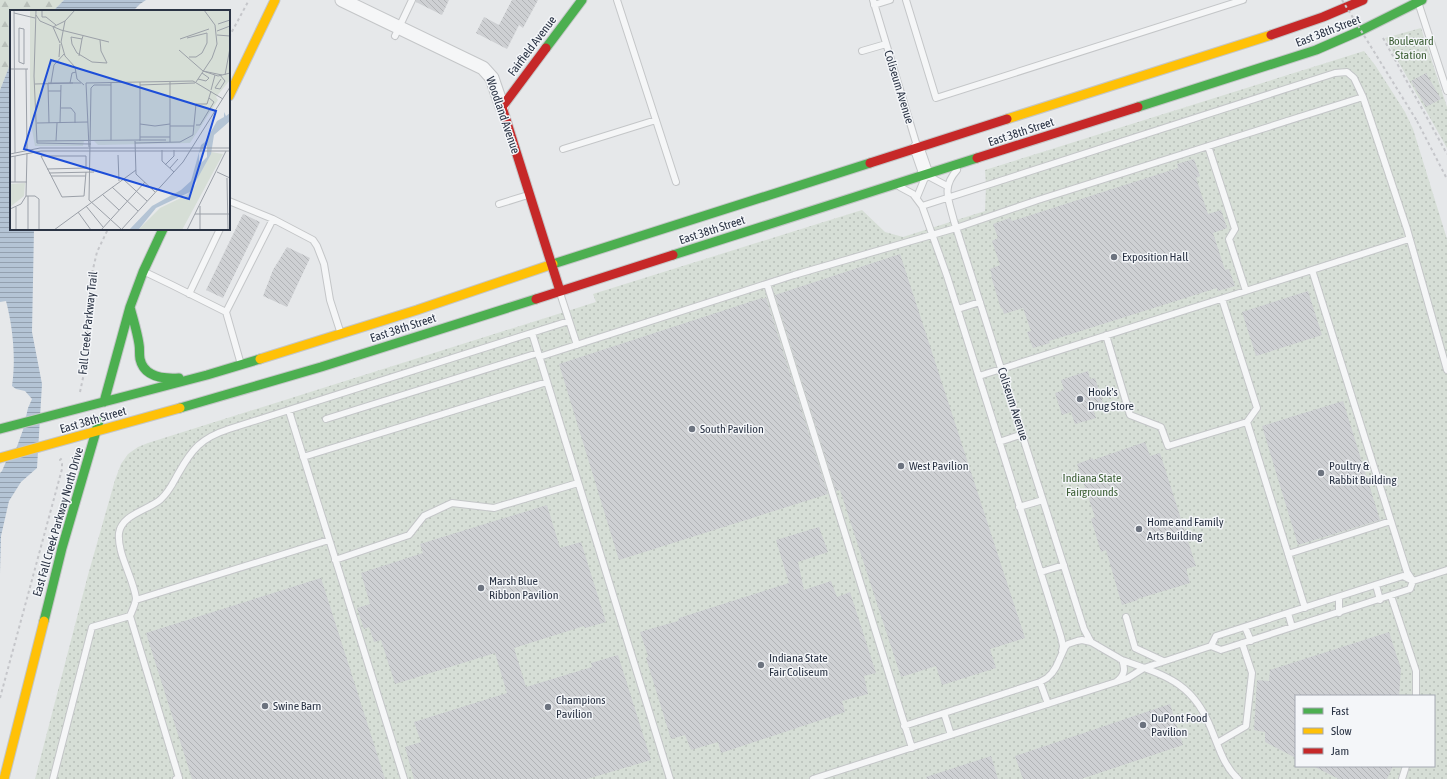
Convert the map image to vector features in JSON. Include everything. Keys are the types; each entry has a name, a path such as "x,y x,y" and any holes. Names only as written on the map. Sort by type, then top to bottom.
{"main road":[{"path":"230,94 275,0"},
{"name":"Fairfield Avenue","path":"502,107 581,0"},
{"name":"East 38th Street","path":"0,429 207,375 417,310 552,264 1281,32 1323,17 1363,0"},
{"name":"East 38th Street","path":"0,458 234,393 314,369 1319,49 1370,28 1420,1"},
{"name":"Woodland Avenue","path":"502,107 560,291"},
{"name":"East Fall Creek Parkway North Drive","path":"4,779 62,548 130,308 143,272 163,230"},
{"path":"130,308 140,348 140,360 152,375 168,378 207,375"}],"street":[{"name":"Woodland Avenue","path":"342,0 397,31 480,66 486,70 494,81 502,107"},
{"name":"Coliseum Avenue","path":"917,148 926,174"}],"lane":[{"path":"397,31 412,0"},
{"path":"617,0 676,182"},
{"path":"873,2 890,0"},
{"path":"906,0 936,98 1244,0"},
{"path":"1420,1 1447,91"},
{"name":"Coliseum Avenue","path":"873,2 917,148"},
{"path":"862,52 886,44"},
{"path":"922,206 1335,73 1346,72 1354,78 1363,97 1410,239 1447,370"},
{"path":"326,419 576,345 767,284 956,228 1038,200 1363,97"},
{"path":"563,149 656,120"},
{"path":"1208,146 1235,229 1229,239 1246,291"},
{"path":"885,187 897,186 917,197 926,174 947,186 954,174 970,160"},
{"name":"Coliseum Avenue","path":"947,186 948,197 956,228 1002,368 1084,629 1091,642"},
{"path":"499,204 530,195"},
{"name":"Coliseum Avenue","path":"917,197 933,235 958,309 1061,637 1063,646 1062,652"},
{"path":"230,202 273,219 312,240 317,246 324,264 330,300 340,334"},
{"path":"241,364 226,312 273,219"},
{"path":"189,294 220,230"},
{"path":"979,376 1410,239"},
{"path":"813,779 1128,678 1144,668 1163,661 1211,646 1221,650 1380,600 1410,589 1412,581 1407,572 1312,270"},
{"path":"143,272 172,284 226,312"},
{"path":"767,284 912,748"},
{"path":"560,291 576,345"},
{"path":"1106,335 1130,414 1161,427 1168,446 1247,422 1257,408 1222,299"},
{"path":"958,309 980,302"},
{"path":"176,779 179,778 130,616 136,600 119,538 122,525 135,515 160,500 165,495 188,457 202,442 221,432 569,321"},
{"path":"532,333 670,779"},
{"path":"303,457 547,382"},
{"path":"288,411 404,779"},
{"path":"1247,422 1305,608"},
{"path":"999,442 1023,434"},
{"path":"335,560 409,535 424,516 452,503 494,508 578,483"},
{"path":"1019,507 1043,500"},
{"path":"1288,554 1391,522"},
{"path":"136,600 329,540"},
{"path":"1041,572 1064,565"},
{"path":"1211,646 1216,636 1403,576 1412,581 1447,570"},
{"path":"1376,585 1380,600"},
{"path":"1391,596 1416,671 1416,695"},
{"path":"1339,597 1339,612"},
{"path":"1288,613 1292,627"},
{"path":"53,779 92,627 130,616"},
{"path":"1126,617 1135,648 1163,661"},
{"path":"1245,627 1251,641"},
{"path":"904,726 1040,682 1052,673 1065,647 1072,642 1082,640 1091,642 1122,660 1175,682 1192,695 1200,705 1209,722 1225,763 1230,772 1238,779"},
{"path":"1217,743 1246,726 1252,673 1242,643"},
{"path":"1116,682 1124,674 1122,660"},
{"path":"1040,682 1048,704"},
{"path":"944,713 951,735"},
{"path":"1402,779 1406,767"}],"path":[{"path":"230,35 249,0"},
{"path":"1342,0 1417,121 1447,179"},
{"path":"1382,37 1447,154"},
{"name":"Fall Creek Parkway Trail","path":"79,395 86,357 89,286 97,252 108,230"},
{"path":"0,698 62,469 60,460 62,458"}],"green space":[{"path":"0,0 64,0 54,10 10,10 10,65 0,90"},
{"name":"Boulevard Station","path":"1421,28 1447,107 1447,148 1385,38"},
{"name":"Indiana State Fairgrounds","path":"1364,51 1375,65 1405,112 1413,129 1447,239 1447,779 35,779 88,575 115,480 121,464 128,454 138,447 596,302 593,294 862,210 885,232 903,237 985,211 985,170"}],"water":[{"path":"64,0 146,0 134,10 54,10"},
{"path":"10,65 10,230 34,230 32,332 42,384 37,468 21,482 9,501 1,536 0,574 0,473 7,459 15,452 32,399 25,391 16,389 12,386 14,354 12,332 6,301 0,302 0,90"}],"building":[{"path":"416,0 449,0 442,15 416,2"},
{"path":"512,0 538,0 523,28 519,25 507,49 476,33 484,17 499,25"},
{"path":"1426,73 1441,99 1426,107 1411,81"},
{"name":"Exposition Hall","path":"1194,159 1200,176 1196,178 1208,214 1221,210 1227,228 1213,233 1225,270 1229,269 1235,286 1218,291 1217,288 1049,341 1050,343 1033,348 1027,332 1031,331 1023,308 1004,314 1002,308 1001,309 990,269 1000,265 992,241 998,238 993,224 1010,218 1012,221 1178,168 1177,164"},
{"path":"243,214 260,222 223,298 206,290"},
{"path":"287,247 310,258 287,307 263,296 273,270"},
{"name":"West Pavilion","path":"900,254 1025,638 990,649 996,668 942,685 936,666 901,677 840,490 836,491 775,295"},
{"path":"1308,291 1322,335 1256,356 1242,312"},
{"name":"South Pavilion","path":"766,297 828,494 619,560 559,364"},
{"name":"Hook's Drug Store","path":"1088,371 1090,379 1095,378 1104,406 1093,409 1096,418 1075,424 1071,412 1062,415 1055,393 1064,390 1061,380"},
{"name":"Poultry & Rabbit Building","path":"1343,401 1380,520 1298,545 1262,426"},
{"name":"Home and Family Arts Building","path":"1145,442 1150,456 1160,453 1196,566 1186,569 1190,583 1122,605 1106,550 1101,552 1091,519 1095,517 1077,464"},
{"path":"547,505 560,548 581,542 606,622 585,628 584,626 514,648 526,687 592,667 591,663 618,655 651,760 587,779 414,779 405,747 421,742 414,722 507,693 495,653 395,684 381,640 374,642 369,627 364,629 357,608 370,604 361,573 423,553 420,544"},
{"name":"Indiana State Fair Coliseum","path":"819,527 828,552 798,562 804,590 831,581 837,597 850,592 876,673 864,676 868,694 842,701 845,712 721,753 718,742 691,750 685,735 671,739 646,658 648,656 640,632 678,621 679,618 789,583 776,540"},
{"name":"Swine Barn","path":"321,578 385,779 192,779 146,633"},
{"path":"1389,632 1401,669 1399,695 1295,695 1295,757 1265,742 1265,732 1254,730 1257,680 1269,681 1270,670"},
{"name":"DuPont Food Pavilion","path":"1170,704 1183,745 1081,779 1023,779 1015,756"},
{"path":"991,756 998,779 927,779 926,777"},
{"path":"1315,767 1393,767 1387,779 1339,779"}],"traffic: fast":[{"path":"546,48 582,0"},
{"path":"1138,107 1316,50 1362,30 1422,0"},
{"path":"673,255 977,158"},
{"path":"553,264 870,163"},
{"path":"104,402 130,307 143,272 163,230"},
{"path":"180,408 321,367 536,299"},
{"path":"130,307 137,334 142,365 146,370 155,376 179,378"},
{"path":"0,429 207,375 260,359"},
{"path":"44,621 62,548 99,421"}],"traffic: slow":[{"path":"230,94 275,0"},
{"path":"1007,119 1271,35"},
{"path":"260,359 417,310 553,264"},
{"path":"0,458 180,408"},
{"path":"4,779 44,621"}],"traffic: jam":[{"path":"1271,35 1323,17 1363,0"},
{"path":"546,48 502,107 560,291"},
{"path":"977,158 1138,107"},
{"path":"870,163 1007,119"},
{"path":"536,299 673,255"}],"place":[{"name":"Exposition Hall","path":"1114,257"},
{"name":"Hook's Drug Store","path":"1080,399"},
{"name":"South Pavilion","path":"692,429"},
{"name":"West Pavilion","path":"901,466"},
{"name":"Poultry & Rabbit Building","path":"1321,473"},
{"name":"Home and Family Arts Building","path":"1139,529"},
{"name":"Marsh Blue Ribbon Pavilion","path":"481,588"},
{"name":"Indiana State Fair Coliseum","path":"761,665"},
{"name":"Swine Barn","path":"265,706"},
{"name":"Champions Pavilion","path":"548,707"},
{"name":"DuPont Food Pavilion","path":"1143,725"}]}
